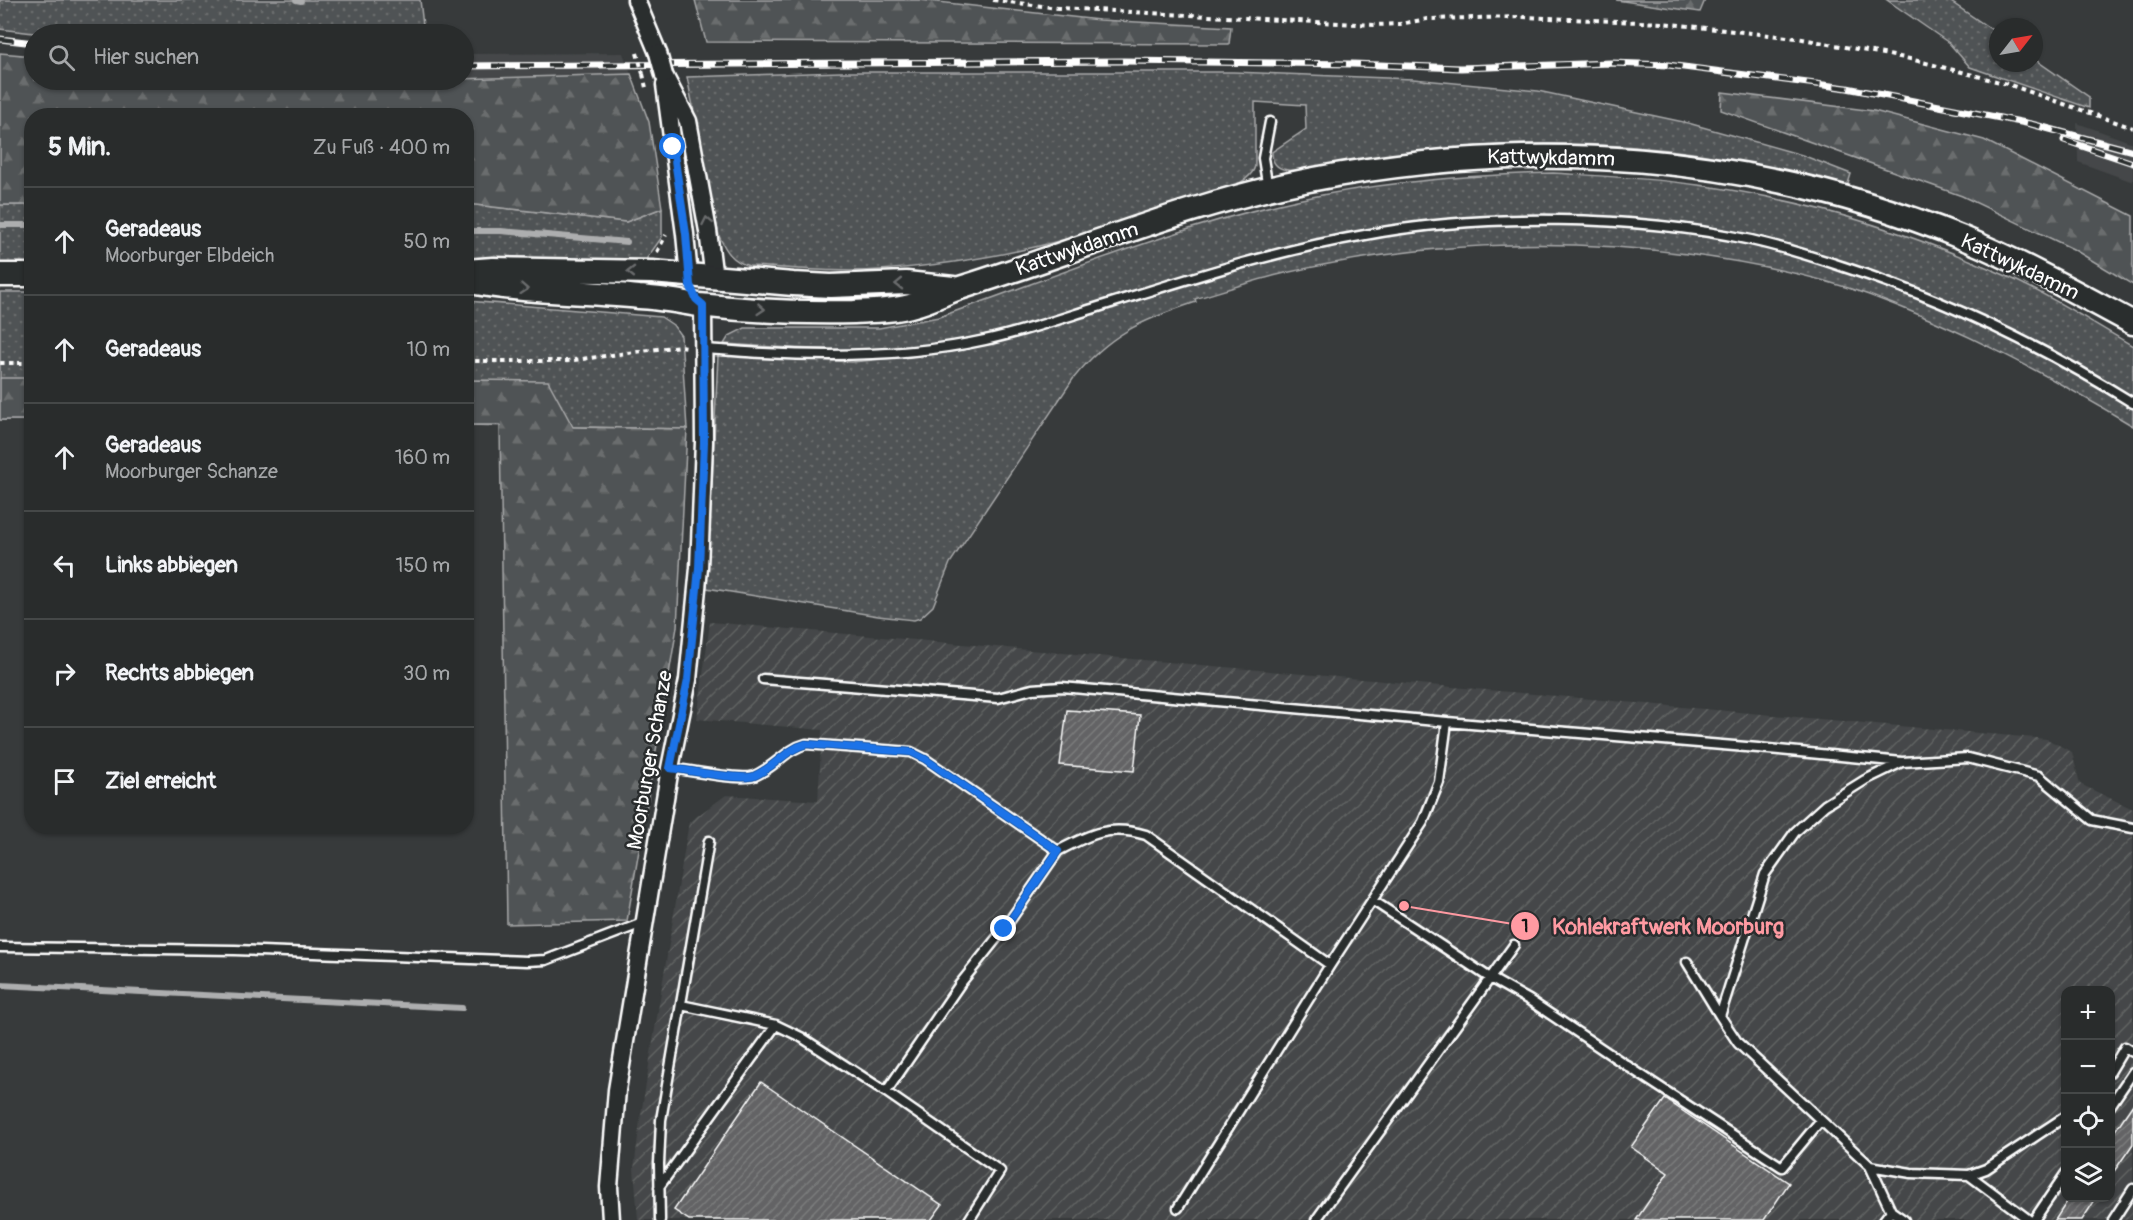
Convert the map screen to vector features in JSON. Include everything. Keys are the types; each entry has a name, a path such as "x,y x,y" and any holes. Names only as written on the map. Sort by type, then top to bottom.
{"main road":[{"name":"Kattwykdamm","path":"474,283 495,287 640,297 703,305 797,312 868,311 912,306 958,288 1001,276 1138,227 1269,189 1378,168 1480,157 1582,156 1736,172 1838,196 1954,235 2030,269 2133,323"},
{"name":"Kattwykdamm","path":"474,270 493,268 652,272 714,279 831,286 906,284 958,288"},
{"path":"0,275 24,275"},
{"path":"689,276 693,294 703,305 711,292 714,279"}],"street":[{"path":"636,0 658,53 664,75 686,234 689,276"},
{"path":"664,75 688,121 710,240 714,279"},
{"name":"Moorburger Schanze","path":"610,1220 609,1187 617,1090 670,768 688,680 699,568 704,442 703,305"}],"lane":[{"path":"1269,189 1263,158 1270,122"},
{"path":"703,349 852,355 916,351 984,341 1279,253 1367,234 1453,224 1536,220 1613,222 1751,240 1896,284 1966,312 2041,349 2133,403"},
{"path":"764,679 998,698 1032,689 1062,687 1902,762 1968,758 2039,776 2092,820 2133,828"},
{"path":"1178,1208 1330,965 1424,822 1439,782 1447,722"},
{"path":"670,768 748,778 765,770 797,746 806,744 911,752 925,759 1058,851"},
{"path":"1720,1016 1765,874 1795,832 1825,805 1865,780 1902,762"},
{"path":"886,1092 960,984 1004,929 1058,851 1089,835 1110,830 1129,830 1146,835 1330,965"},
{"path":"660,1220 662,1120 709,841"},
{"path":"1372,900 1490,978 1529,1000 1782,1167 1821,1120"},
{"path":"0,947 235,950 527,961 546,960 645,922"},
{"path":"1316,1220 1514,945"},
{"path":"1687,962 1738,1043 1870,1166 1891,1211 1904,1220"},
{"path":"681,1005 776,1024 801,1037 886,1092 1000,1171 969,1220"},
{"path":"659,1187 776,1024"},
{"path":"2115,1064 2125,1047 2133,1052"},
{"path":"2115,1099 2133,1072"},
{"path":"1870,1166 1911,1173 1969,1175 1986,1169 2061,1119"},
{"path":"1969,1175 2029,1220"},
{"path":"2034,1220 2061,1180"},
{"path":"2113,1220 2133,1190"},
{"path":"1884,1220 1891,1211"}],"path":[{"path":"993,0 1114,12 1374,25 1400,24 1427,19 1524,17 1719,28 1817,41 1910,59 2007,84 2133,128"},
{"path":"637,53 648,97"},
{"path":"652,272 654,256 667,232"},
{"path":"474,361 567,361 680,346 703,349"},
{"path":"0,363 24,363"}],"shaded area":[{"path":"623,53 631,74 474,79 474,54"},
{"path":"2077,123 2133,143 2133,182 2078,162"},
{"path":"710,622 2047,739 2072,752 2080,784 2133,809 2133,1220 638,1220 634,1169 640,1120 689,822 726,795 818,801 822,730 697,719"}],"green space":[{"path":"0,0 420,0 423,24 24,24 24,32 0,29"},
{"path":"695,0 920,0 1099,20 1231,27 1229,44 706,42"},
{"path":"1616,0 1705,0 1700,12"},
{"path":"1887,0 1948,0 1989,28 1989,72 2043,72 2043,65 2089,97 2089,108 1970,67 1949,43"},
{"path":"0,53 24,55 24,90 474,90 474,79 631,74 649,122 662,208 626,222 474,205 474,108 24,108 24,205 0,205"},
{"path":"841,72 1233,72 1413,79 1538,91 1688,123 1802,155 1851,174 1847,187 1700,154 1629,147 1557,144 1449,148 1304,170 1290,170 1280,168 1276,164 1272,152 1306,129 1305,105 1255,102 1255,166 1251,174 1243,181 1219,192 1172,204 1073,237 978,258 880,270 831,271 749,266 738,261 727,251 719,236 687,77"},
{"path":"1722,92 1874,111 1984,140 2133,216 2133,285 2073,249 1962,196 1721,110"},
{"path":"1553,173 1680,183 1776,199 1853,219 1966,258 2052,299 2133,346 2133,426 2037,371 1971,338 1904,308 1824,281 1733,261 1637,249 1536,245 1435,249 1335,263 1251,282 1195,299 1196,302 1143,322 1114,340 1086,364 1073,379 950,563 933,606 920,618 914,620 878,616 707,588 718,356 721,354 852,362 938,354 987,345 987,334 922,346 890,348 823,349 724,344 729,336 745,328 879,328 939,317 1161,238 1297,200 1361,188 1425,180"},
{"path":"0,205 24,205 24,264 0,264"},
{"path":"474,205 626,222 662,208 662,237 645,264 474,264"},
{"path":"0,292 24,292 24,420 0,420"},
{"path":"474,302 661,317 673,325 681,336 687,429 474,425"},
{"path":"0,378 24,378 24,420 0,420"},
{"path":"474,380 548,381 573,427 687,429 677,627 627,921 507,924 500,425 474,425"}],"building":[{"path":"1067,710 1140,715 1134,771 1060,765"},
{"path":"761,1082 942,1205 931,1220 689,1220 674,1210"},
{"path":"1665,1099 1789,1183 1764,1220 1636,1220 1668,1173 1631,1147"},
{"path":"2133,1104 2133,1144 2115,1170 2115,1148 2115,1131"},
{"path":"2067,1202 2094,1202 2082,1220 2055,1220"}],"waterway":[{"path":"296,0 301,1"},
{"path":"0,225 24,225"},
{"path":"474,231 501,231 627,242"},
{"path":"0,985 462,1008"}],"railway":[{"path":"0,39 24,42"},
{"path":"474,66 1124,61 1461,68 1611,63 1668,65 1847,88 2031,124 2133,151"},
{"path":"2064,140 2133,163"}],"place":[{"name":"Kohlekraftwerk Moorburg","path":"1404,906"}],"route":[{"path":"673,147 686,234 690,285 696,299 703,305 704,442 699,568 688,680 670,768 748,778 765,770 797,746 806,744 911,752 925,759 1058,851 1004,929"}]}
